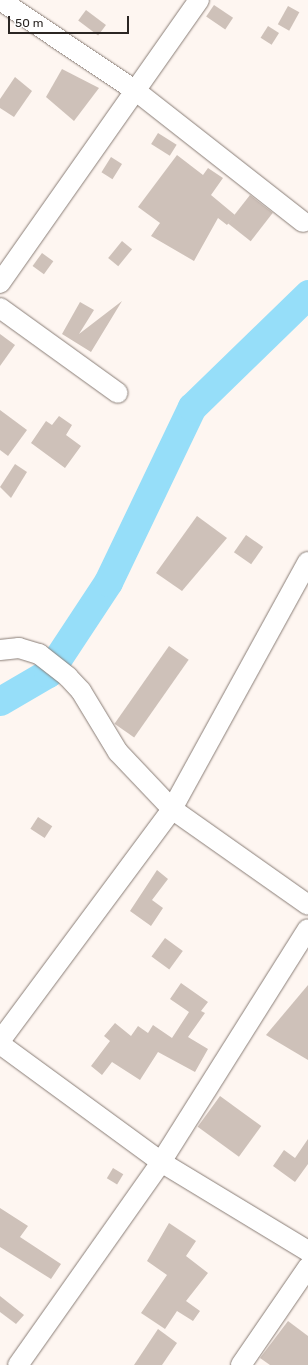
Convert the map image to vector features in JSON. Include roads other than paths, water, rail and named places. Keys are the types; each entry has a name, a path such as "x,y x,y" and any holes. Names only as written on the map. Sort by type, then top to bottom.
{"street":[{"path":"0,0 136,90 303,222"},
{"path":"0,283 199,0"},
{"path":"0,308 118,393"},
{"path":"308,562 172,809 0,1042 161,1162 308,1251"},
{"path":"0,650 19,648 39,654 68,677 81,691 118,752 172,809 308,905"},
{"path":"18,1365 161,1162 308,929"},
{"path":"241,1365 308,1267"}],"waterway":[{"path":"0,701 48,673 108,582 192,407 308,294"}]}
